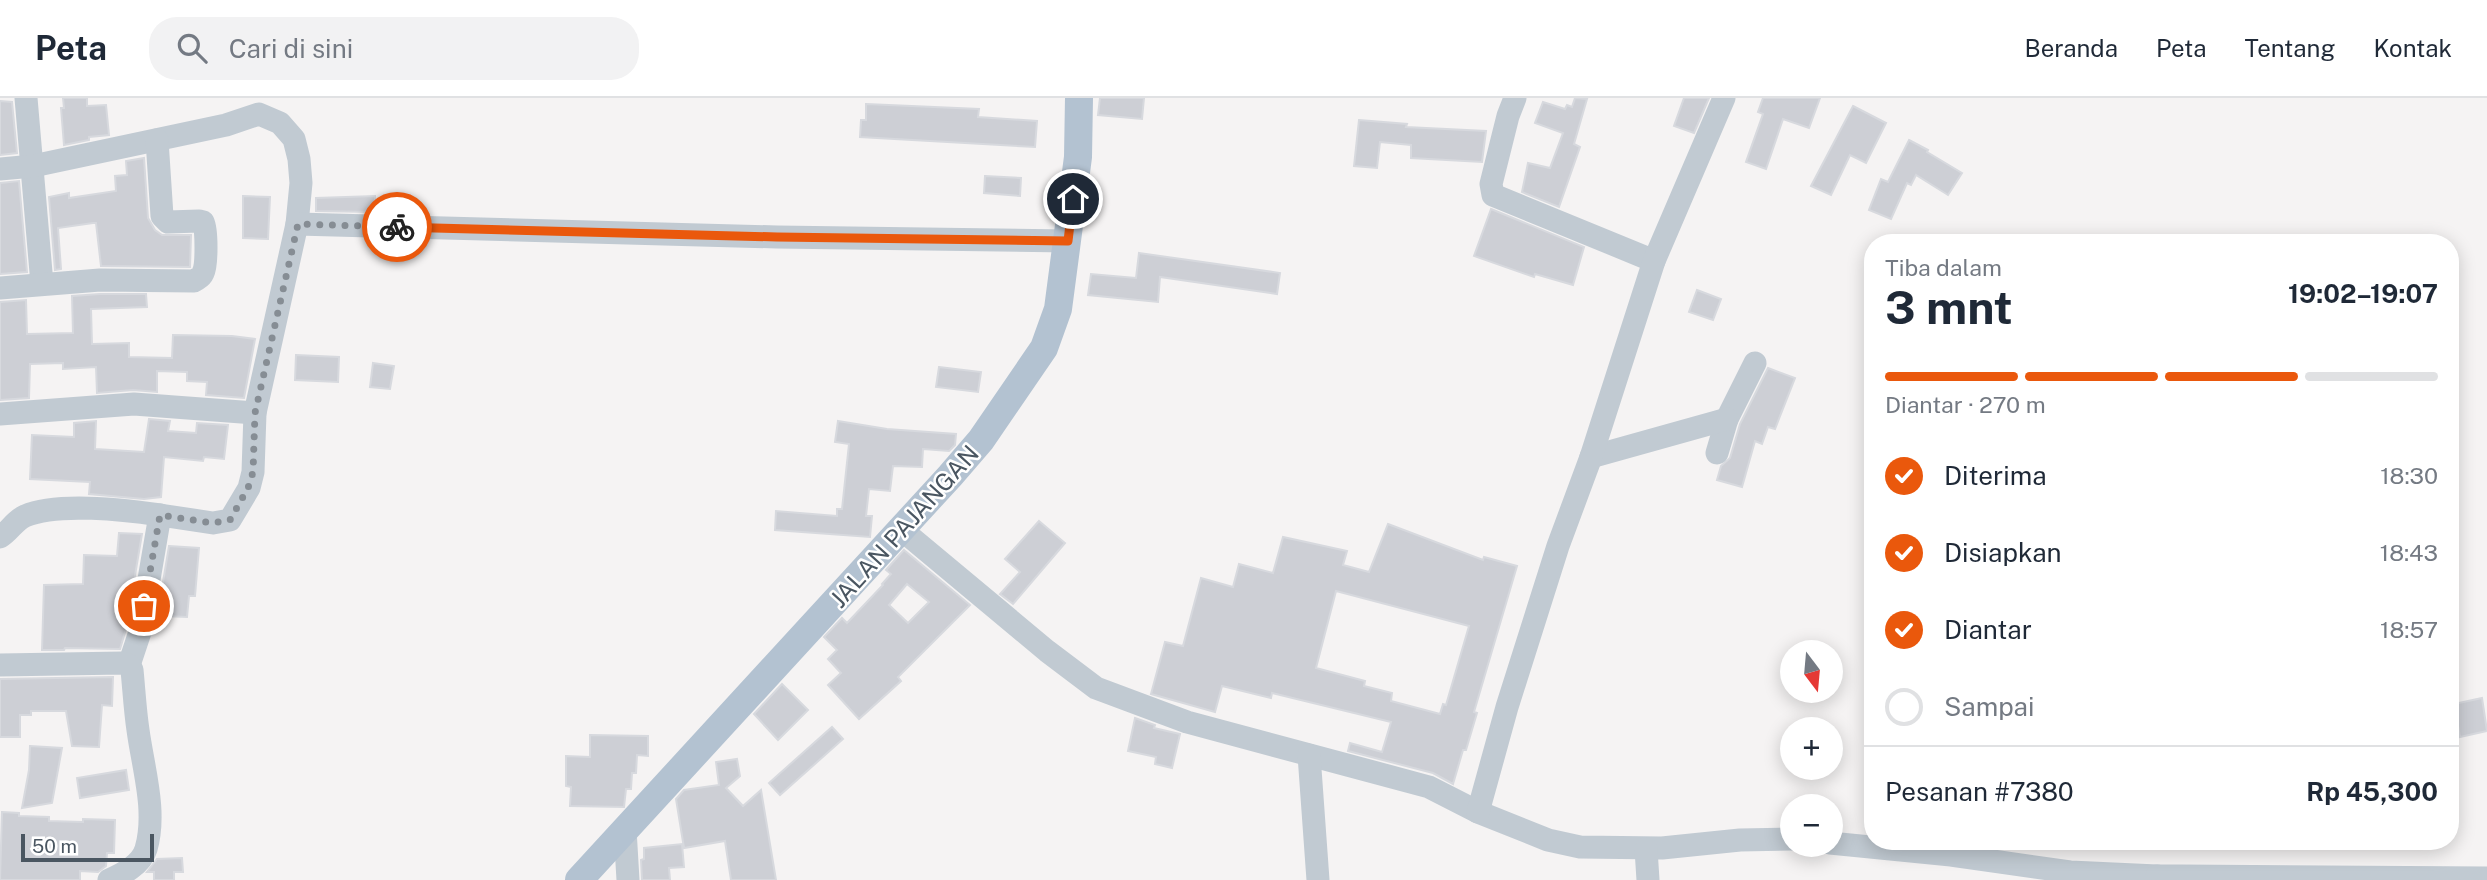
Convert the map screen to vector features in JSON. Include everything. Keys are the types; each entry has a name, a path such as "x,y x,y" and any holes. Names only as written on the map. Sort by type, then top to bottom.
{"main road":[{"name":"JALAN PAJANGAN","path":"579,880 902,530 981,440 1044,348 1058,309 1068,241 1078,157 1079,98"}],"street":[{"path":"26,98 42,284"},
{"path":"1515,98 1491,184 1493,195 1654,261"},
{"path":"1478,812 1507,707 1558,546 1591,457 1654,261 1724,98"},
{"path":"0,169 33,166 226,125 258,106 280,123 294,139 301,183 298,224 255,413 253,472 248,488 230,520 213,523 131,511 49,511 24,516 0,537"},
{"path":"0,288 100,280 194,281 202,274 206,228 203,222 168,222 162,216 157,140"},
{"path":"298,224 777,237 1068,241"},
{"path":"1717,453 1727,419 1755,363"},
{"path":"0,414 134,404 255,413"},
{"path":"1591,457 1727,419"},
{"path":"129,666 140,632 160,515"},
{"path":"902,530 1047,651 1096,688 1187,722 1429,787 1478,812 1548,841 1580,848 1646,849 1740,840 1780,839"},
{"path":"0,665 123,663 132,670 138,730 148,783 149,828 145,852 134,867 109,880"},
{"path":"1309,755 1318,880"},
{"path":"625,829 628,880"},
{"path":"1843,844 1864,846"},
{"path":"1646,849 1648,880"},
{"path":"1901,850 1951,855 2069,876 2487,878"}],"building":[{"path":"63,98 87,98 87,106 106,105 109,135 89,137 89,140 64,145 61,108 64,108"},
{"path":"1100,98 1144,98 1142,119 1098,115"},
{"path":"1575,98 1587,99 1574,144 1580,147 1559,207 1522,192 1528,163 1550,168 1563,133 1535,123 1543,102 1565,109 1567,105 1572,107"},
{"path":"1684,98 1709,98 1694,133 1674,126"},
{"path":"1763,98 1820,98 1809,128 1783,119 1766,169 1746,162 1763,114 1758,112"},
{"path":"0,101 12,102 17,153 0,155"},
{"path":"866,104 979,109 978,117 1037,121 1035,147 860,137 861,120 866,120"},
{"path":"1853,106 1886,123 1866,163 1850,155 1831,195 1811,186"},
{"path":"1359,120 1407,124 1406,127 1486,131 1482,162 1411,158 1411,145 1380,142 1377,168 1354,166"},
{"path":"1909,140 1962,173 1948,195 1916,175 1911,185 1907,183 1891,219 1869,210 1881,179 1888,182"},
{"path":"144,158 148,218 155,230 162,235 191,235 190,267 101,266 96,223 93,223 58,228 61,269 55,270 49,197 69,193 69,198 116,191 115,176 127,175 126,161"},
{"path":"985,176 1021,178 1020,196 984,193"},
{"path":"19,181 27,272 0,274 0,183"},
{"path":"243,196 270,197 268,239 243,238"},
{"path":"375,196 375,212 316,211 316,198"},
{"path":"1491,209 1584,247 1573,285 1535,274 1534,277 1474,256"},
{"path":"1139,253 1280,273 1277,294 1160,277 1158,302 1088,295 1091,274 1136,278"},
{"path":"1697,290 1721,299 1713,320 1689,312"},
{"path":"146,294 147,307 91,309 92,344 129,343 129,357 172,358 173,335 255,339 244,398 206,395 207,382 187,381 187,372 157,371 157,392 133,390 97,393 96,367 63,369 63,363 30,364 29,398 0,400 0,302 26,300 27,334 73,333 72,296"},
{"path":"296,355 339,357 338,382 295,380"},
{"path":"373,363 394,366 390,389 370,387"},
{"path":"939,367 981,372 978,392 936,387"},
{"path":"1768,368 1795,378 1775,429 1768,427 1762,444 1755,441 1742,487 1717,480 1721,466 1730,458 1740,424"},
{"path":"149,419 170,421 168,431 196,433 197,423 228,425 224,459 204,457 203,461 164,457 161,497 144,499 89,494 90,482 30,479 32,435 74,437 74,423 96,421 95,449 144,452"},
{"path":"838,421 887,429 956,434 955,445 949,451 923,449 922,467 893,466 890,491 869,489 866,516 872,516 870,537 775,530 776,511 837,516 837,509 842,509 849,444 835,442"},
{"path":"1039,521 1065,543 1013,604 1000,594 1020,572 1005,559"},
{"path":"1388,524 1483,560 1484,557 1517,566 1474,712 1477,713 1453,784 1433,773 1348,751 1350,743 1382,752 1391,722 1272,693 1271,698 1222,686 1215,712 1151,694 1165,642 1183,646 1201,578 1233,587 1239,564 1273,573 1283,537 1347,551 1343,565 1369,572","holes":["1336,591 1469,626 1446,705 1443,704 1440,714 1391,701 1392,693 1364,686 1365,681 1316,668"]},
{"path":"119,533 142,534 126,629 120,649 42,650 44,585 83,584 84,555 117,556"},
{"path":"169,546 199,548 195,596 189,596 187,617 163,616 165,594 161,594"},
{"path":"904,550 970,605 898,677 901,681 859,719 828,685 841,673 828,659 837,650 824,637 842,618 847,623 883,585 891,574 886,570","holes":["907,584 929,602 908,623 889,605"]},
{"path":"113,677 112,706 102,705 99,747 72,746 66,711 31,711 31,715 20,715 20,737 0,737 0,679"},
{"path":"782,684 808,710 778,740 754,714"},
{"path":"2482,698 2487,731 2460,737 2459,703"},
{"path":"1135,718 1155,725 1154,728 1180,734 1172,768 1155,764 1156,757 1128,751"},
{"path":"832,727 843,739 780,795 769,783"},
{"path":"590,735 648,736 648,756 637,755 636,773 632,773 631,789 626,789 624,807 570,806 571,787 566,786 566,756 590,757"},
{"path":"30,746 62,748 52,803 22,808 29,770"},
{"path":"737,759 740,776 726,788 743,806 761,790 776,880 731,880 725,841 684,848 676,799 684,790 719,785 716,762"},
{"path":"126,770 129,790 80,798 77,778"},
{"path":"2,812 19,813 19,816 49,817 49,821 115,820 114,853 107,853 106,866 98,872 80,871 80,880 0,880"},
{"path":"682,844 684,867 669,868 670,880 642,880 641,860 644,859 644,848"},
{"path":"182,858 183,872 174,872 174,880 154,880 154,872 147,872 157,859"}],"way so far":[{"path":"144,606 160,515 213,523 230,520 248,488 253,472 255,413 298,224 397,227"}],"route":[{"path":"397,227 1068,241 1073,199"}]}
